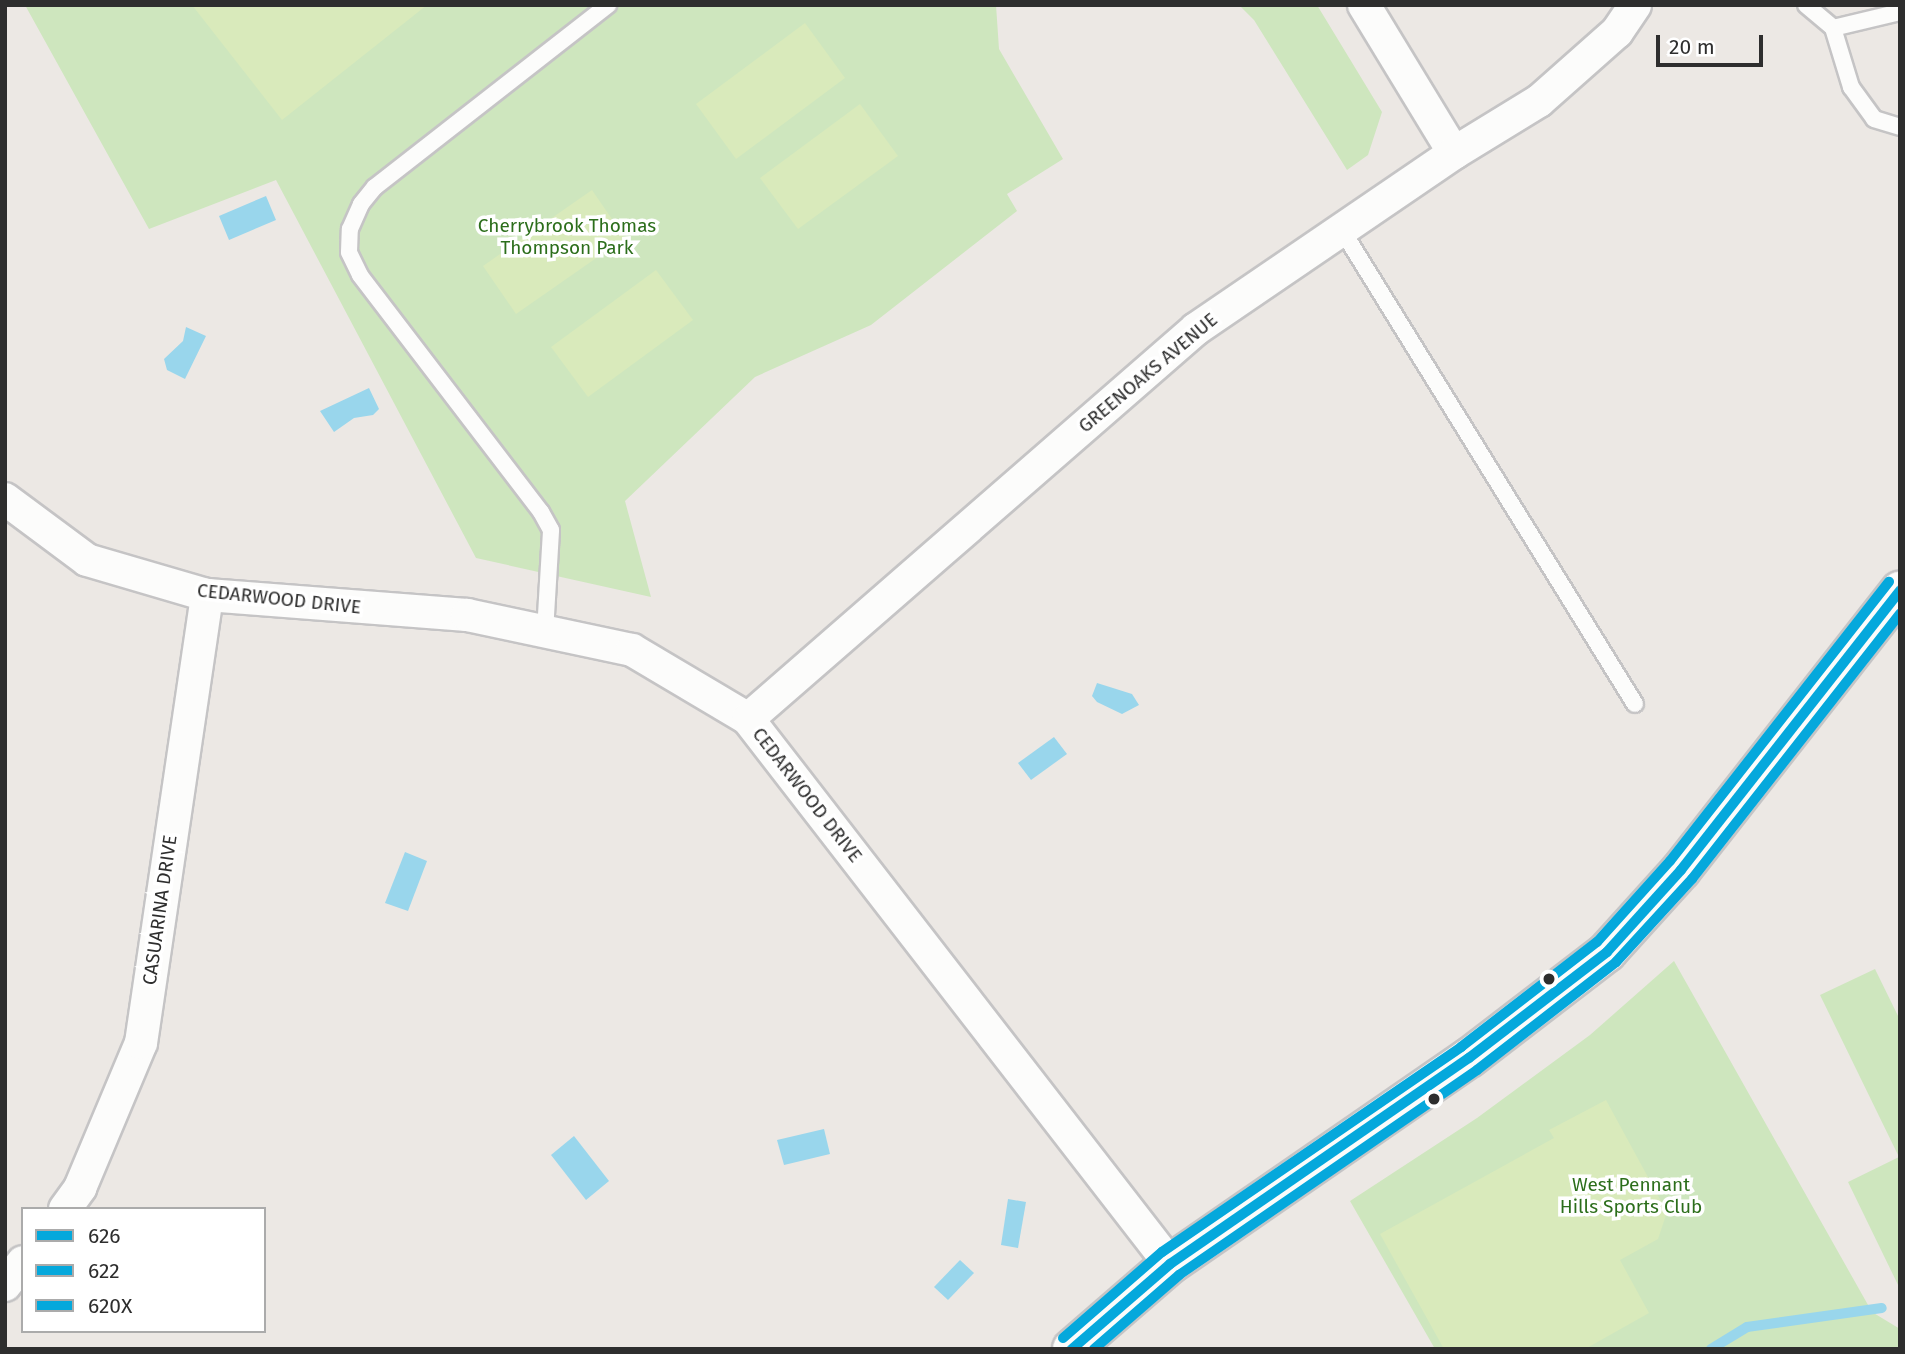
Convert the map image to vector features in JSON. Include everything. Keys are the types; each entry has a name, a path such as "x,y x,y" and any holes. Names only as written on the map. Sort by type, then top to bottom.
{"main road":[{"path":"1072,1349 1170,1264 1469,1058 1607,951 1681,870 1900,591"}],"street":[{"path":"1364,5 1454,153"},
{"name":"GREENOAKS AVENUE","path":"748,719 1196,329 1454,153 1539,102 1617,32 1635,5"},
{"name":"CEDARWOOD DRIVE","path":"5,499 87,560 207,595 467,615 632,650 748,719 1170,1264"},
{"name":"CASUARINA DRIVE","path":"66,1207 80,1188 141,1043 207,595"},
{"path":"5,1285 21,1265"}],"lane":[{"path":"545,632 551,530 541,512 360,275 349,252 350,229 361,204 375,187 608,5"},
{"path":"1806,5 1833,28 1851,87 1874,119 1900,127"},
{"path":"1833,28 1900,12"},
{"path":"1342,230 1635,704"}],"green space":[{"name":"Cherrybrook Thomas Thompson Park","path":"25,5 996,5 999,49 1063,159 1007,194 1017,211 871,325 755,377 625,501 651,597 476,558 276,180 149,229"},
{"path":"192,5 427,5 282,120"},
{"path":"1239,5 1317,5 1382,112 1368,155 1347,170 1254,20"},
{"path":"805,23 845,78 736,159 696,104"},
{"path":"860,104 898,156 798,229 760,178"},
{"path":"592,190 625,238 516,314 483,266"},
{"path":"656,270 693,320 588,397 551,347"},
{"name":"West Pennant Hills Sports Club","path":"1674,961 1872,1312 1900,1329 1900,1349 1435,1349 1350,1201 1477,1118 1590,1035"},
{"path":"1875,969 1900,1020 1900,1289 1848,1182 1899,1157 1820,995"},
{"path":"1606,1100 1667,1212 1658,1239 1620,1260 1649,1313 1585,1349 1444,1349 1380,1234 1554,1138 1549,1130"}],"water":[{"path":"266,196 276,220 229,240 219,216"},
{"path":"186,327 206,336 185,379 167,370 164,359 183,341"},
{"path":"369,388 379,409 373,415 354,418 334,432 320,411"},
{"path":"1097,683 1132,694 1139,705 1122,714 1097,702 1092,696"},
{"path":"1054,737 1067,754 1031,780 1018,763"},
{"path":"405,852 427,861 408,911 385,903"},
{"path":"824,1129 830,1154 784,1165 777,1140"},
{"path":"574,1136 609,1181 586,1200 551,1155"},
{"path":"1008,1199 1026,1202 1018,1248 1001,1245"},
{"path":"960,1260 974,1273 948,1300 934,1287"}],"waterway":[{"path":"1711,1349 1747,1327 1882,1308"}],"transit line":[{"name":"620X","path":"1063,1338 1162,1252 1461,1047 1597,942 1670,861 1889,582"},
{"name":"626","path":"1072,1349 1170,1264 1469,1058 1607,952 1681,870 1900,591"},
{"name":"622","path":"1094,1349 1179,1275 1477,1070 1616,962 1692,879 1900,614"}]}
